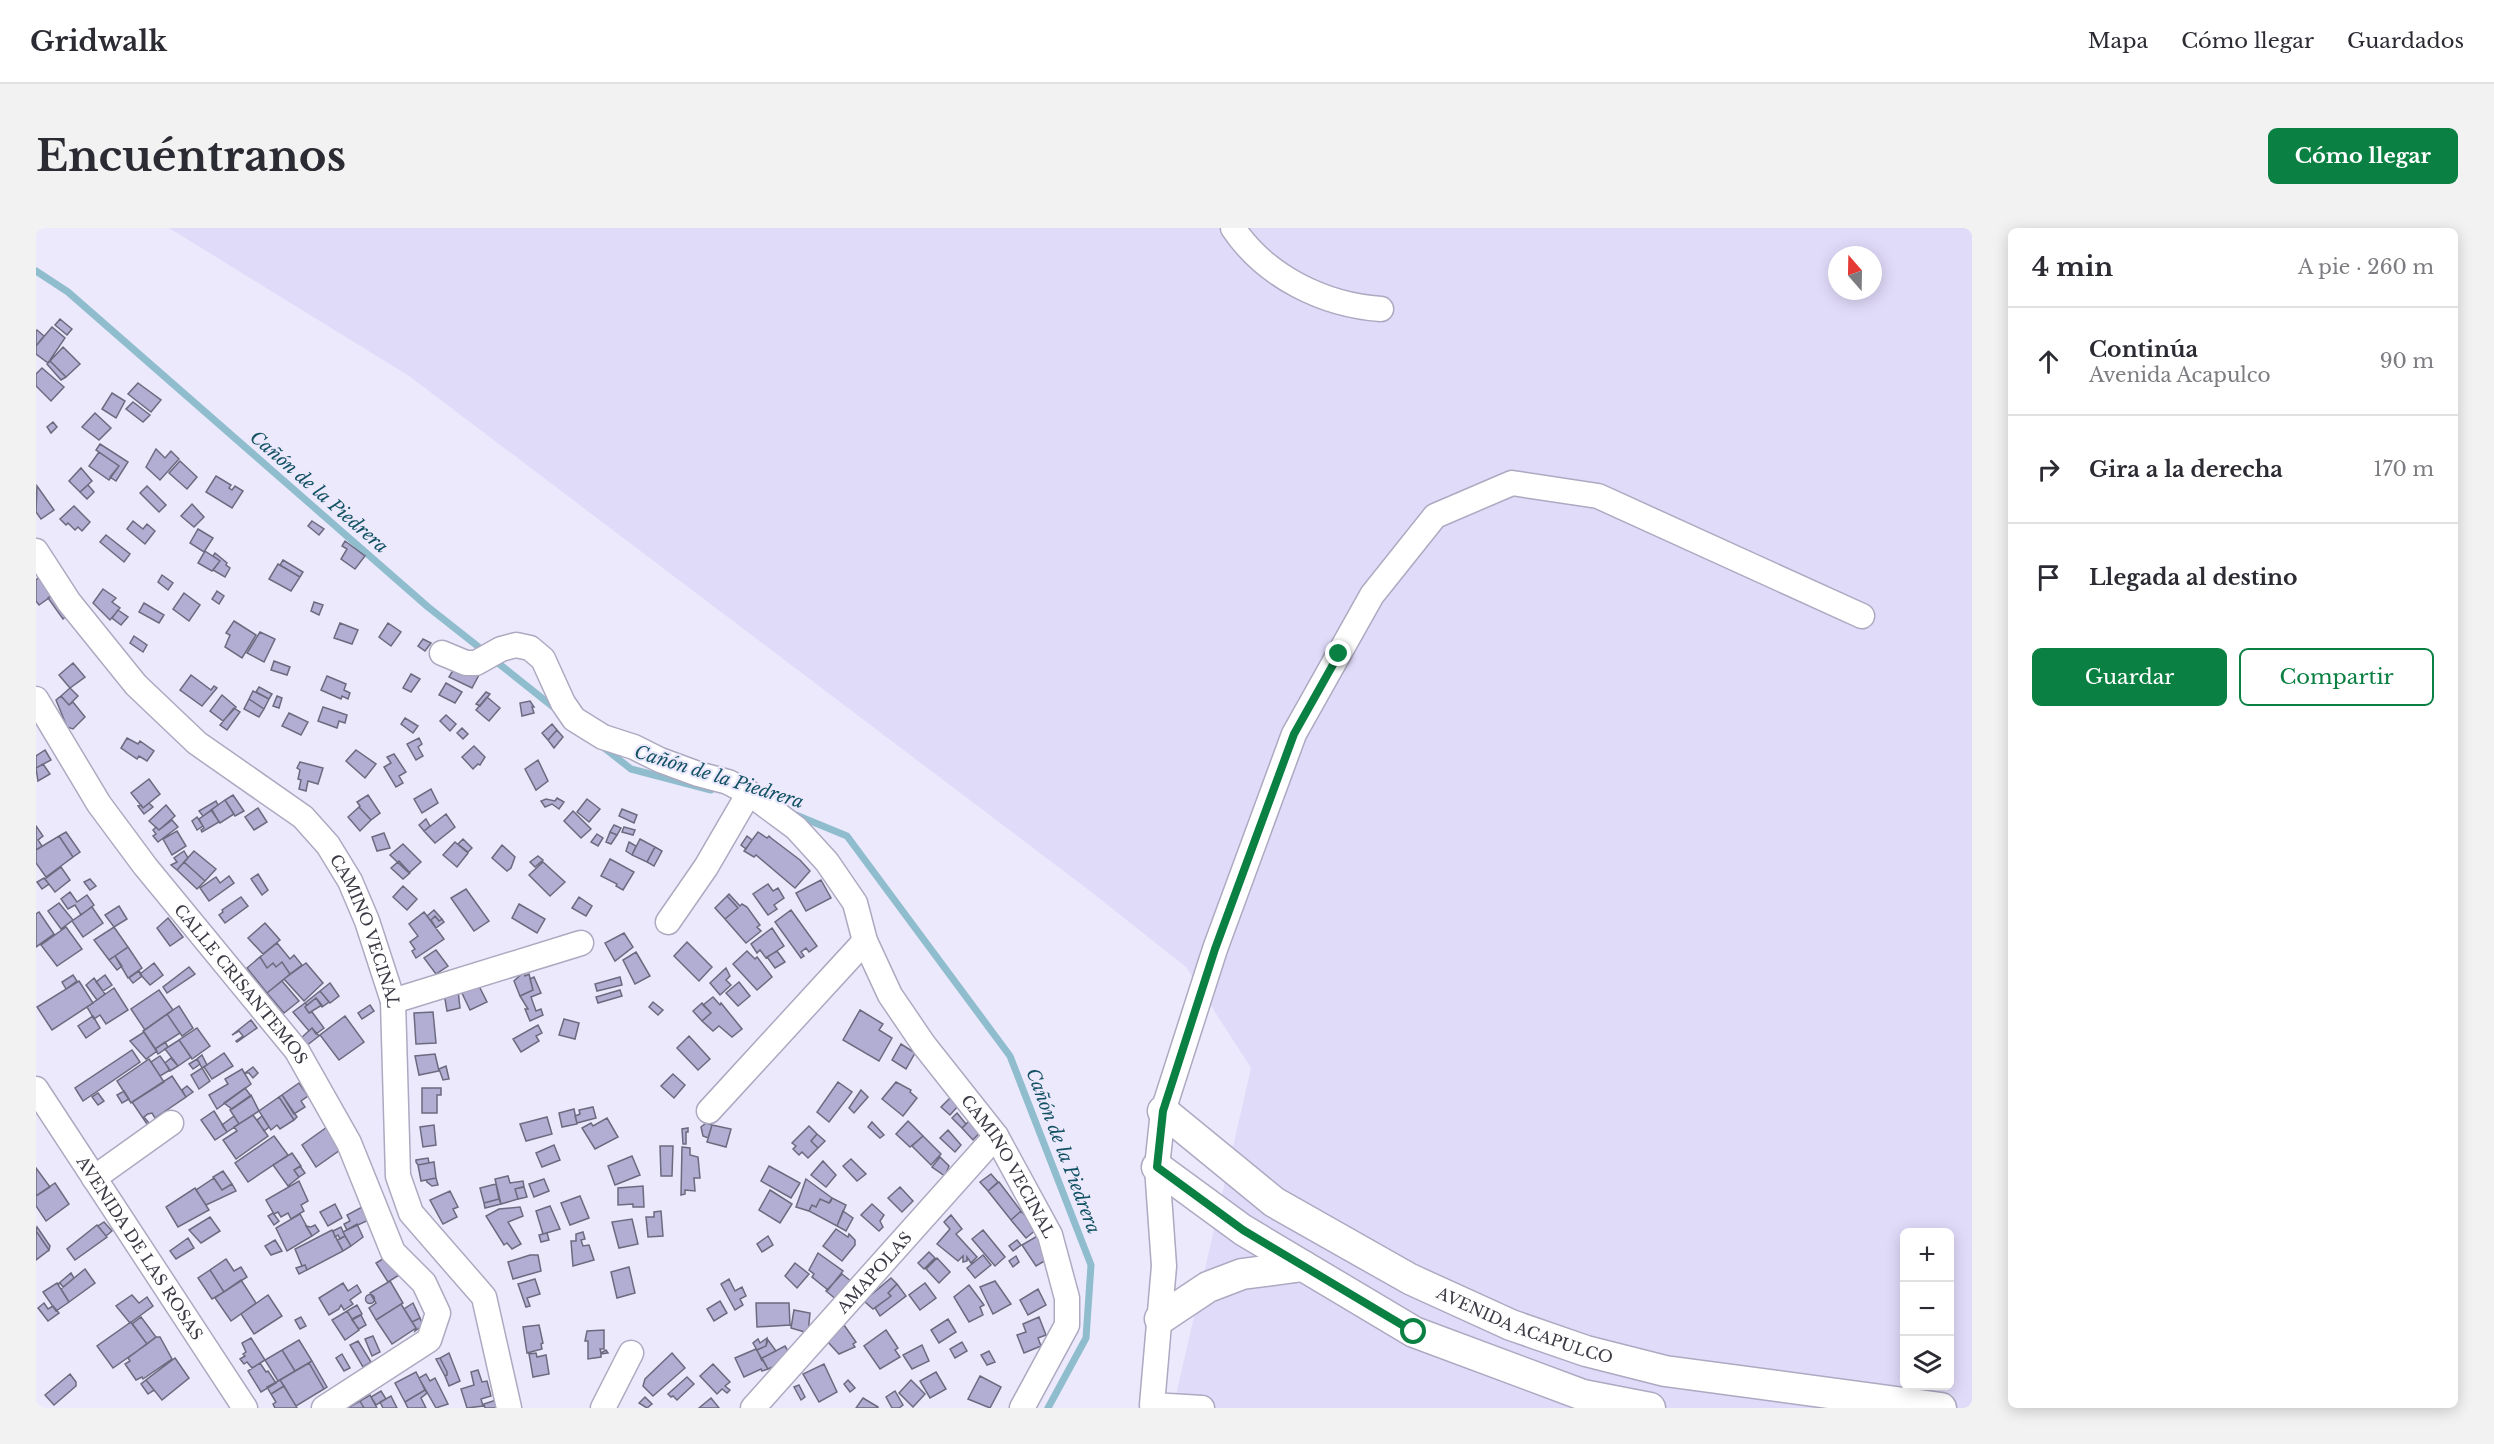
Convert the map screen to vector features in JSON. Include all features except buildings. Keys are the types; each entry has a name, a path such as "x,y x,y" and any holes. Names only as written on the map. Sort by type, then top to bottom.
{"main road":[{"name":"AVENIDA ACAPULCO","path":"1163,1111 1274,1202 1410,1279 1511,1325 1586,1350 1665,1371 1724,1381 1941,1408"},
{"path":"1157,1167 1243,1230 1414,1332 1583,1395 1650,1408"},
{"path":"1160,1319 1208,1287 1242,1274 1303,1266"}],"street":[{"path":"1233,228 1259,258 1288,279 1326,299 1361,308 1381,309"},
{"path":"1202,1408 1152,1405 1164,1266 1157,1167 1163,1111 1215,949 1294,734 1372,595 1435,516 1512,483 1598,496 1862,616"},
{"name":"CAMINO VECINAL","path":"36,551 69,602 136,685 197,743 303,817 328,845 354,891 367,921 393,1001 398,1176 411,1213 484,1297 509,1408"},
{"name":"CAMINO VECINAL","path":"442,653 466,663 476,663 501,649 516,645 530,648 543,659 563,703 574,719 603,737 634,747 660,760 698,774 728,782 749,793 796,828 827,862 855,903 865,941 891,995 924,1045 996,1136 1050,1235 1067,1298 1067,1325 1022,1408"},
{"name":"CALLE CRISANTEMOS","path":"36,699 99,804 138,858 297,1051 349,1143 393,1252 424,1283 438,1312 429,1340 324,1408"},
{"path":"668,922 706,867 749,793"},
{"path":"709,1111 865,941"},
{"path":"393,1001 580,943"},
{"name":"AVENIDA DE LAS ROSAS","path":"36,1089 245,1408"},
{"path":"94,1178 171,1123"},
{"name":"AMAPOLAS","path":"753,1408 996,1136"},
{"path":"603,1408 631,1353"}],"shaded area":[{"path":"169,228 1972,228 1972,1408 1173,1408 1251,1068 1186,967 1086,888 409,376"}],"waterway":[{"name":"Cañón de la Piedrera","path":"36,271 68,292 428,607 485,652"},
{"name":"Cañón de la Piedrera","path":"493,659 557,710"},
{"name":"Cañón de la Piedrera","path":"603,747 631,769 711,790"},
{"name":"Cañón de la Piedrera","path":"796,815 847,836 1010,1056 1091,1265 1086,1338 1048,1408"}],"route":[{"path":"1339,654 1294,734 1215,949 1163,1111 1157,1167 1243,1230 1414,1332"}]}
